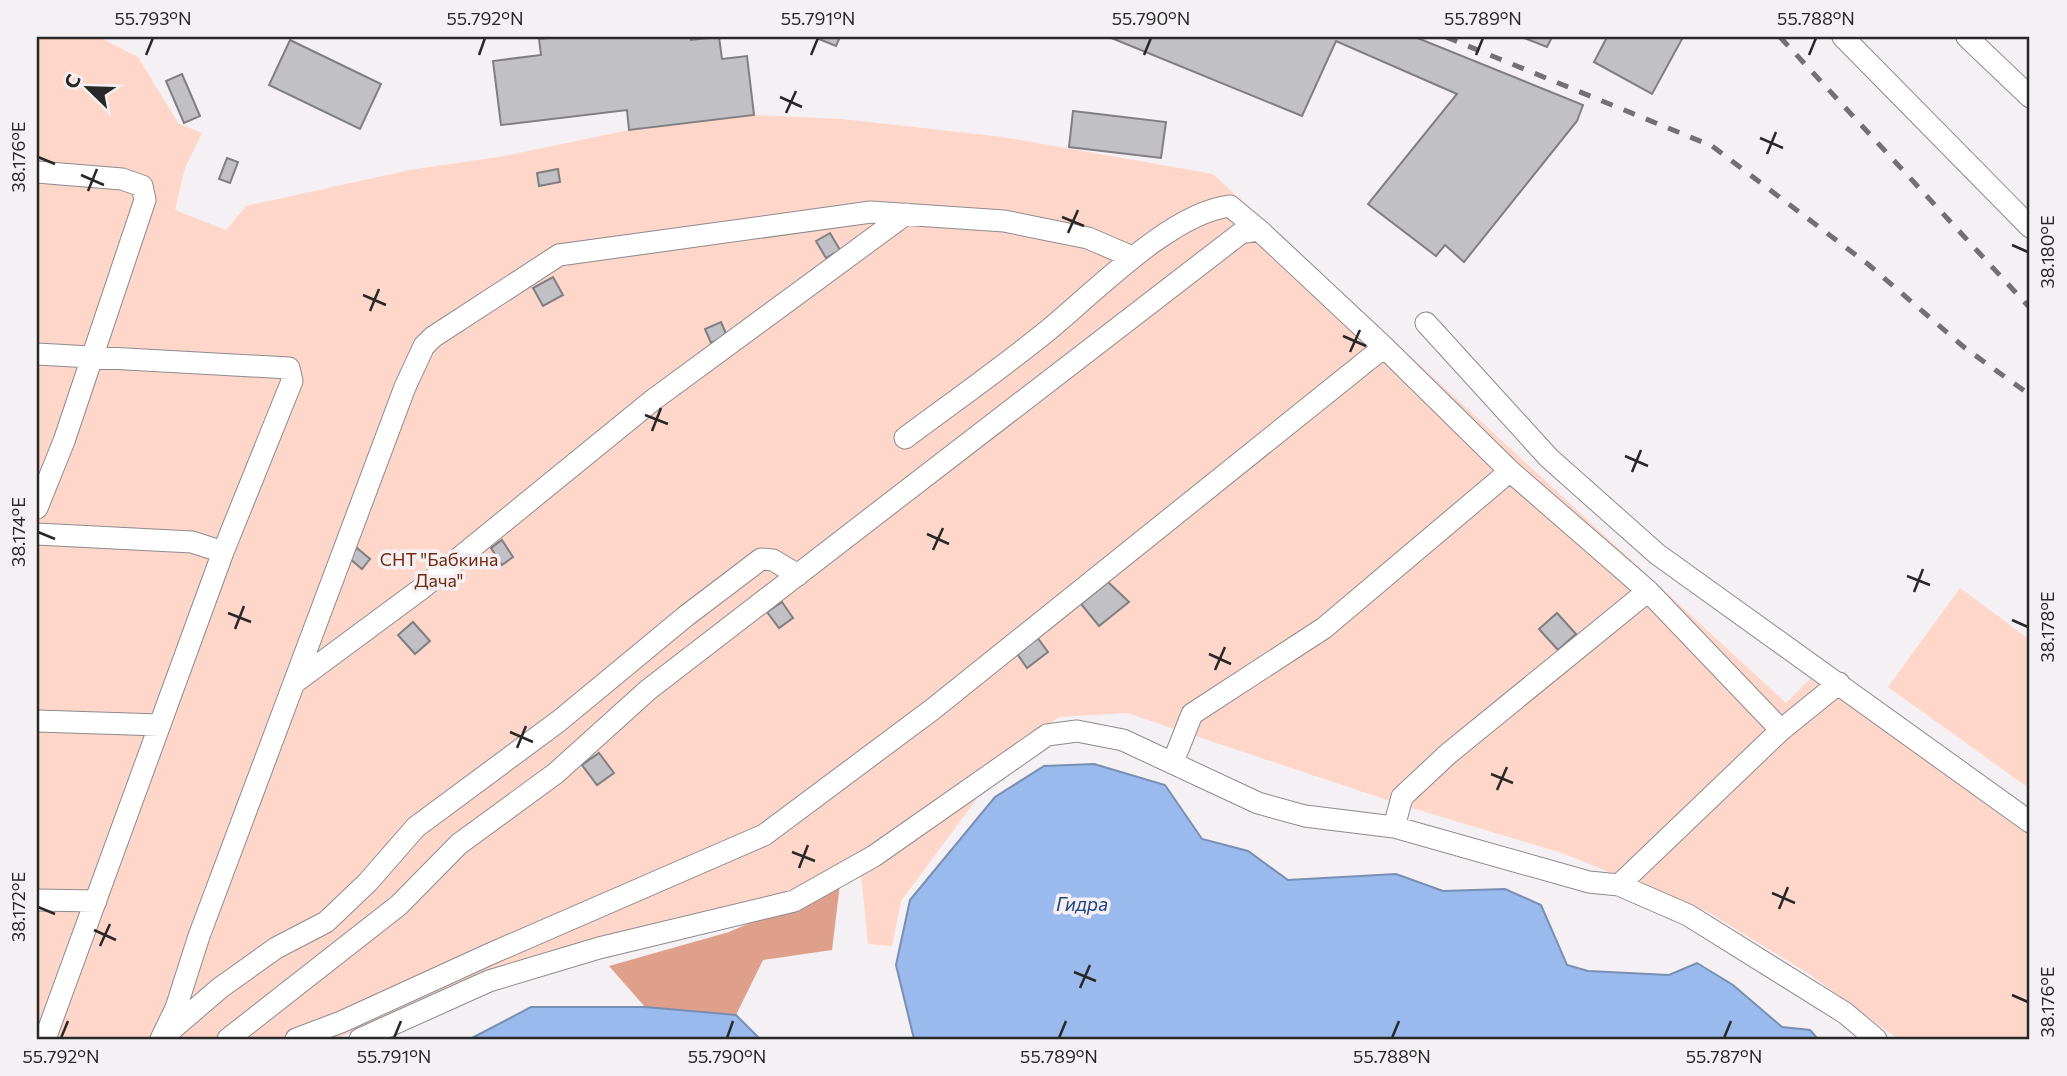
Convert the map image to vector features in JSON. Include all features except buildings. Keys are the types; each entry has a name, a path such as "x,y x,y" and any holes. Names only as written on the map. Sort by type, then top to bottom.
{"street":[{"path":"1843,37 2030,228"},
{"path":"1967,37 2030,97"},
{"path":"37,172 122,179 142,186 145,200 64,441 37,509"},
{"path":"905,438 1047,331 1132,257 1210,209 1230,206 1384,347 1510,471 1648,591 1781,730"},
{"path":"163,1037 405,387 424,346 433,337 559,255 871,212 1004,221 1088,238 1132,257"},
{"path":"294,683 421,589 653,400 906,214"},
{"path":"228,1039 399,905 459,844 556,773 648,690 1241,233 1259,230"},
{"path":"1426,323 1549,458 1657,554 2030,822"},
{"path":"296,1039 764,835 933,709 1384,347"},
{"path":"37,354 289,368 292,380 223,552 46,1039"},
{"path":"1174,762 1192,715 1324,628 1510,471"},
{"path":"37,534 192,542 223,552"},
{"path":"163,1037 220,988 276,948 326,922 368,882 416,827 559,722 686,616 761,559 774,559 798,575"},
{"path":"1394,827 1402,797 1448,754 1648,591"},
{"path":"1619,885 1781,730 1839,683"},
{"path":"37,721 160,725"},
{"path":"360,1039 489,981 599,948 794,901 874,856 1046,735 1077,731 1123,740 1269,806 1305,816 1394,827 1589,881 1619,885 1688,915 1844,1013 1876,1039"},
{"path":"37,900 96,901"}],"green space":[{"name":"СНТ \"Бабкина Дача\"","path":"37,37 99,37 138,57 178,123 202,133 185,168 175,210 226,230 246,206 410,170 504,156 629,130 754,115 842,119 1003,137 1213,174 1786,703 1814,675 2030,832 2030,1039 1898,1039 1809,974 1708,912 1562,853 1399,804 1127,713 1059,717 854,861 763,903 540,954 335,1039 37,1039"},
{"path":"1960,588 2030,640 2030,789 1888,687"},
{"path":"984,789 901,901 892,946 868,944 861,874"}],"shaded area":[{"path":"840,884 832,950 763,960 736,1015 645,1007 609,966 729,932"}],"water":[{"name":"Гидра","path":"1094,764 1165,785 1202,839 1248,851 1288,880 1396,874 1443,891 1505,889 1541,905 1567,965 1588,971 1669,975 1697,963 1733,985 1782,1027 1810,1030 1818,1039 914,1039 896,965 910,900 995,797 1044,766"},
{"path":"531,1007 645,1007 736,1015 760,1039 470,1039"}],"railway":[{"path":"1446,37 1712,146 1869,265 1965,348 2030,395"},
{"path":"1780,37 2030,308"}]}
